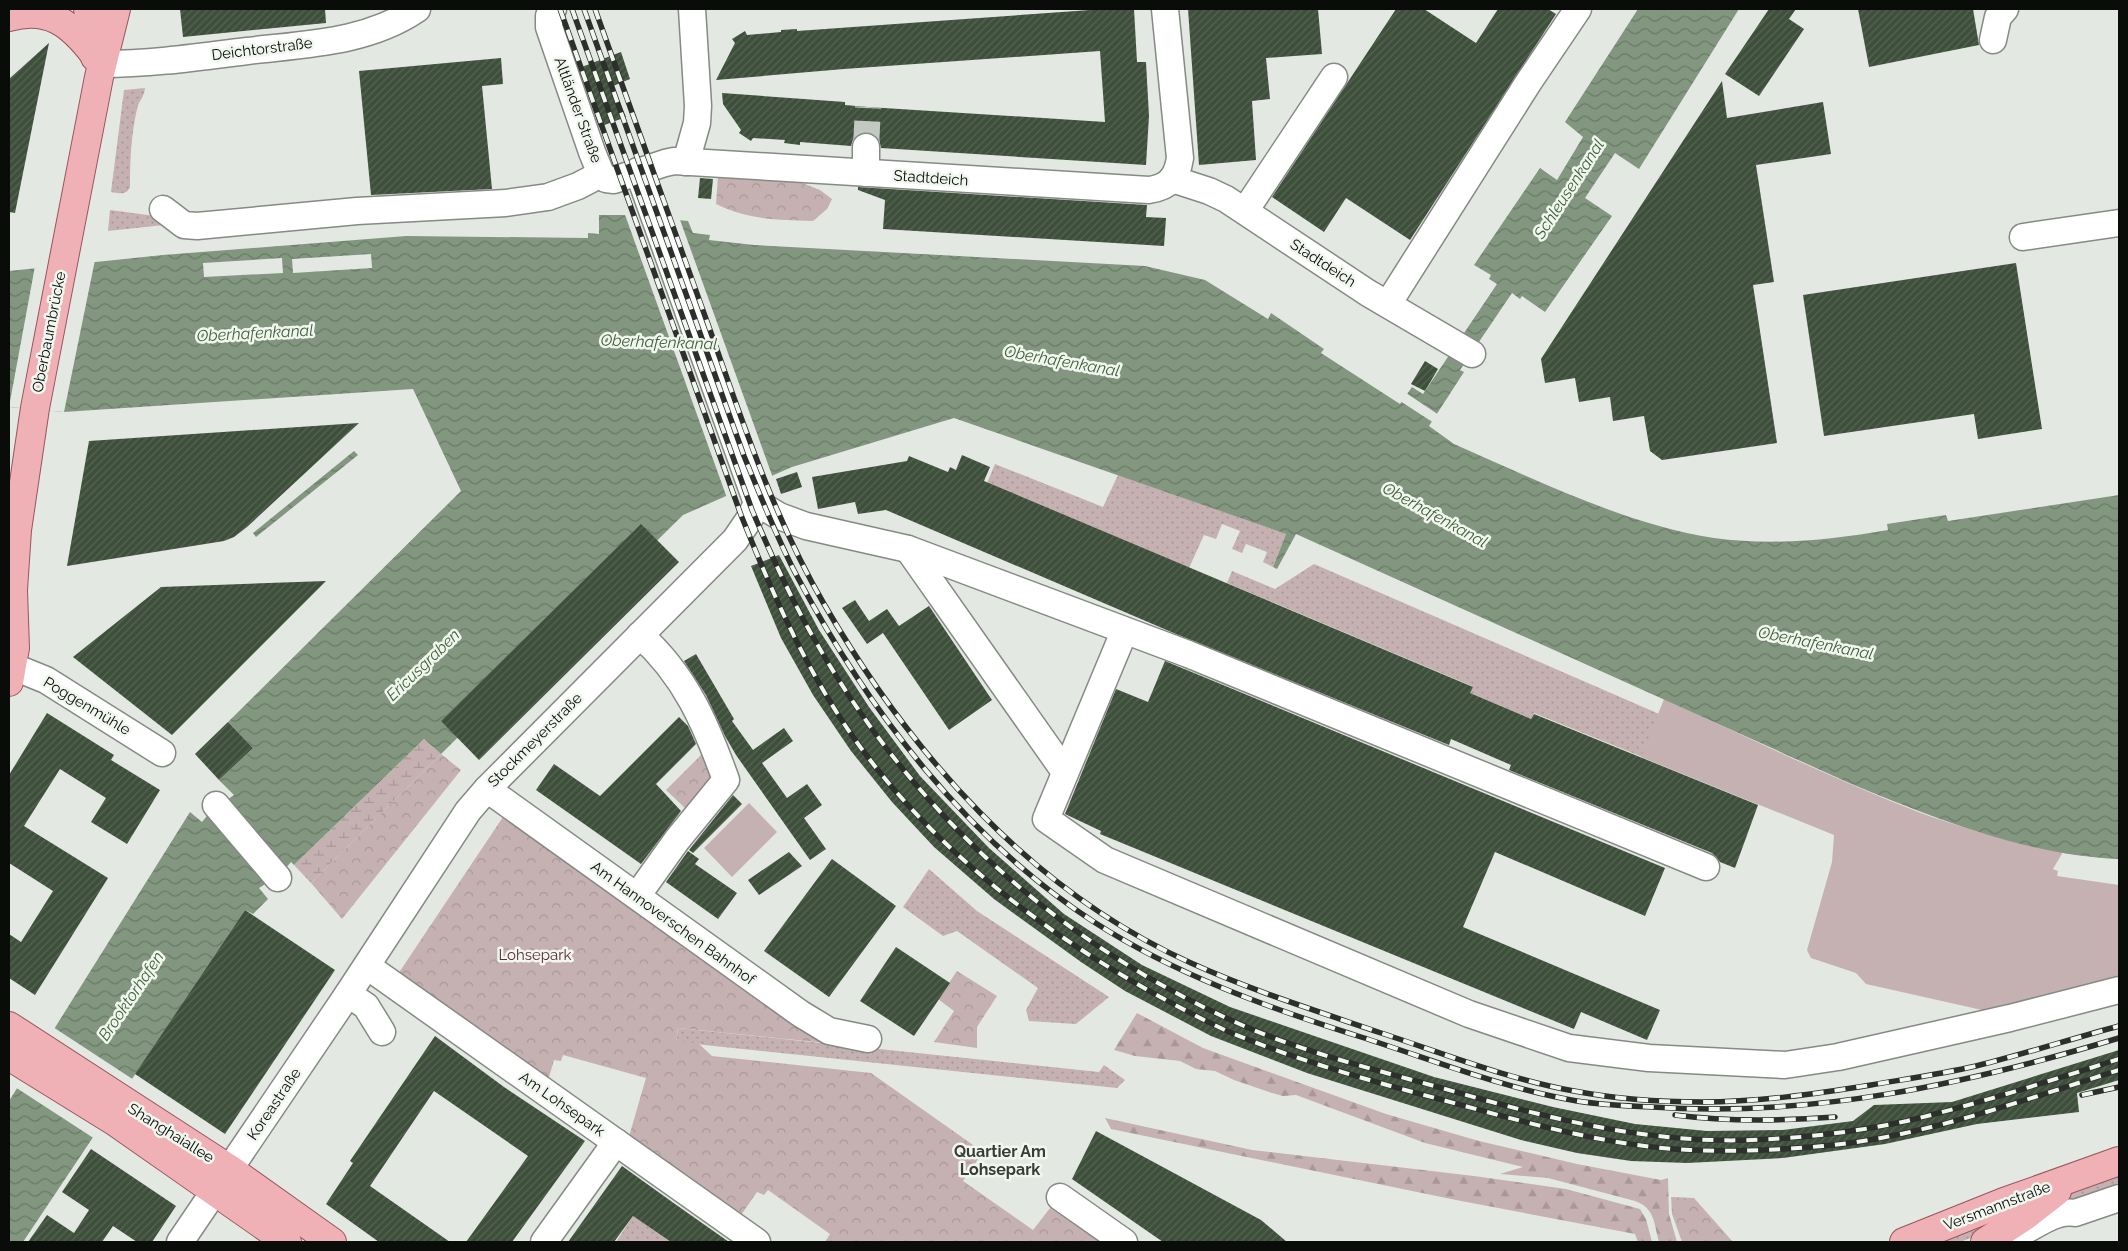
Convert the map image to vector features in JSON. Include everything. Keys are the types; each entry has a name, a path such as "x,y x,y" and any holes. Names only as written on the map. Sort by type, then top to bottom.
{"main road":[{"name":"Oberbaumbrücke","path":"88,9 98,65"},
{"name":"Oberbaumbrücke","path":"10,671 15,648 11,595 14,511 65,251 98,65 116,9"},
{"path":"9,17 25,14 57,18 82,38 98,65"},
{"name":"Shanghaiallee","path":"13,1039 120,1112 215,1192 287,1242"},
{"name":"Shanghaiallee","path":"120,1112 231,1170 332,1242"},
{"name":"Versmannstraße","path":"1904,1242 2004,1202 2119,1161"},
{"name":"Versmannstraße","path":"1985,1242 2024,1216 2049,1196 2090,1171"}],"street":[{"name":"Deichtorstraße","path":"98,65 147,63 339,40 379,28 416,9"},
{"path":"686,162 697,123 696,9"},
{"path":"1165,9 1180,158 1178,170 1172,179"},
{"path":"1378,298 1578,9"},
{"path":"1993,40 1998,18 2005,9"},
{"name":"Altländer Straße","path":"550,10 549,27 592,152 607,177 638,171 664,162 686,162"},
{"path":"1246,211 1334,77"},
{"path":"866,147 866,173"},
{"name":"Stadtdeich","path":"686,162 1149,190 1165,186 1172,179 1209,191 1226,199 1378,298 1464,349"},
{"path":"638,171 754,494 779,516 806,526 908,549 1124,632 1188,654 1706,867"},
{"path":"163,209 184,225 197,226 357,211 506,203 548,197 607,177"},
{"path":"2023,237 2119,223"},
{"name":"Stockmeyerstraße","path":"367,966 468,811 487,789 735,540 750,518 754,494"},
{"name":"Stockmeyerstraße","path":"735,540 776,529 806,526"},
{"path":"908,549 1065,772"},
{"path":"1124,632 1046,819 1105,860 1469,1014 1569,1048 1649,1058 1785,1065 1838,1057 2010,1018 2119,990"},
{"path":"637,896 677,840 726,780 709,732 689,695 657,650 640,635"},
{"name":"Poggenmühle","path":"10,671 46,680 162,753"},
{"name":"Am Hannoverschen Bahnhof","path":"487,789 818,1025 829,1031 868,1039"},
{"path":"216,805 278,878"},
{"name":"Koreastraße","path":"180,1242 231,1170 367,966"},
{"name":"Am Lohsepark","path":"367,966 757,1242"},
{"path":"348,994 366,1006 382,1032"},
{"path":"544,1242 616,1142"},
{"path":"1060,1197 1124,1242"},
{"name":"Versmannstraße","path":"1985,1242 2019,1234 2056,1214 2075,1213 2119,1198"}],"green space":[{"path":"145,88 138,106 133,128 130,187 124,193 111,192 124,90"},
{"path":"718,176 802,183 820,190 832,199 827,209 813,221 775,219 741,214 716,204"},
{"path":"110,210 163,217 164,225 108,231"},
{"path":"995,464 1103,507 1118,475 1286,534 1273,567 1263,562 1267,552 1246,544 1242,553 1232,549 1240,531 1222,524 1216,539 1204,535 1189,568 987,483"},
{"path":"1314,564 1772,763 1758,804 1534,713 1531,719 1470,693 1472,686 1227,583 1232,571 1275,589"},
{"path":"1664,699 1823,772 1921,813 1991,835 2063,852 2053,869 2058,871 2057,876 2119,885 2119,983 2010,1010 1982,1010 1866,984 1856,973 1811,958 1807,950 1832,862 1834,835 1641,757"},
{"path":"424,739 441,754 311,883 294,865"},
{"path":"703,753 706,755 712,783 686,809 666,790"},
{"path":"441,754 461,770 342,919 311,883"},
{"path":"749,803 777,832 732,877 704,848"},
{"name":"Lohsepark","path":"505,814 826,1043 678,1028 676,1042 698,1043 712,1056 871,1073 983,1152 963,1181 1033,1230 1054,1203 1109,1242 825,1242 830,1234 768,1190 764,1195 757,1192 739,1218 628,1140 646,1078 563,1055 561,1061 554,1060 547,1084 396,977"},
{"path":"929,869 977,911 1109,997 1076,1024 1029,1021 1026,1010 1038,988 957,931 943,936 903,907"},
{"path":"957,971 997,996 977,1027 977,1048 934,1042 954,1011 938,999"},
{"path":"1137,1013 1203,1048 1386,1114 1479,1141 1577,1164 1661,1180 1668,1178 1669,1214 1677,1242 1659,1242 1653,1217 1642,1204 1635,1201 1548,1178 1500,1174 1523,1167 1425,1143 1296,1095 1283,1096 1272,1093 1234,1080 1215,1071 1196,1069 1180,1061 1135,1056 1114,1050"},
{"path":"678,1028 1099,1072 1104,1065 1125,1080 1117,1088 676,1042"},
{"path":"1105,1118 1252,1150 1474,1176 1566,1189 1640,1209 1646,1219 1652,1242 1638,1242 1635,1234 1456,1200 1111,1129"},
{"path":"2119,1171 2119,1183 2042,1211 2065,1195"},
{"path":"1671,1197 1694,1198 1733,1242 1682,1242 1672,1214"},
{"path":"1996,1215 1981,1234 1960,1242 1929,1242"},
{"path":"633,1216 671,1242 616,1242"}],"water":[{"path":"1638,9 1739,9 1639,169 1615,153 1585,198 1612,216 1545,312 1522,296 1520,299 1512,293 1460,370 1464,372 1429,426 1454,444 1581,499 1648,523 1714,538 1780,542 1845,537 1888,530 1887,524 1946,515 1948,521 2119,495 2119,859 2084,856 2014,842 1913,809 1847,782 1296,534 1277,569 1273,567 1286,534 954,418 792,467 683,515 441,754 424,739 294,865 291,862 259,888 268,899 253,914 245,910 23,1242 9,1242 9,1101 190,812 202,822 211,811 234,795 219,780 253,748 228,722 461,491 413,389 64,412 9,407 9,271 163,255 406,236 588,238 588,233 599,234 599,215 624,215 688,221 693,233 710,235 709,240 754,245 1145,266 1205,280 1268,319 1271,313 1324,349 1321,353 1400,404 1412,387 1423,394 1497,284 1489,279 1491,275 1474,265 1540,168 1557,180 1583,137 1565,122"},
{"path":"354,451 358,455 256,537 253,533"}],"pier":[{"path":"624,212 679,217 773,478 727,498"},
{"path":"371,254 372,268 293,273 292,259"},
{"path":"282,258 283,273 204,277 203,263"},
{"path":"95,260 64,412 9,407 35,266"},
{"path":"1406,393 1439,415 1434,423 1400,401"},
{"path":"53,1027 134,1080 95,1139 15,1087"}],"building":[{"path":"180,9 325,9 326,23 183,37"},
{"path":"1104,9 1134,9 1137,62 1146,62 1149,116 1146,165 881,148 879,139 873,134 866,132 858,134 853,139 851,146 800,142 800,145 784,143 785,140 753,138 751,141 739,133 741,130 723,104 722,93 845,102 845,105 868,107 1105,122 1100,51 716,80 735,43 732,39 745,31 747,35 781,32 781,30 797,29 797,31"},
{"path":"1188,9 1318,9 1322,54 1266,58 1270,99 1252,101 1256,160 1199,165"},
{"path":"1396,9 1424,9 1476,43 1498,9 1548,9 1556,14 1410,240 1346,198 1324,232 1272,197"},
{"path":"1769,9 1796,9 1789,19 1804,29 1759,96 1725,74"},
{"path":"1858,9 1973,9 1979,45 1869,67"},
{"path":"49,43 15,213 9,212 9,79"},
{"path":"621,52 630,79 613,86 626,117 599,127 579,68"},
{"path":"501,58 503,84 482,86 492,189 371,195 359,71"},
{"path":"1722,81 1727,118 1823,102 1831,154 1756,165 1774,282 1753,285 1777,443 1662,460 1650,451 1644,416 1613,421 1610,397 1579,402 1575,378 1545,383 1541,359"},
{"path":"700,178 713,179 711,199 698,198"},
{"path":"858,187 1147,205 1146,217 1166,218 1164,246 883,229 885,200 858,190"},
{"path":"2016,263 2042,429 1978,439 1974,414 1824,436 1803,295"},
{"path":"1425,361 1438,369 1425,391 1411,384"},
{"path":"359,423 234,537 224,541 67,566 89,441"},
{"path":"962,455 990,467 984,481 1473,687 1470,693 1531,719 1534,714 1758,805 1735,868 1720,862 1712,853 1509,770 1511,765 1451,739 1449,745 1176,634 886,510 858,514 855,502 818,509 812,477 907,461 909,456 948,472 950,467 956,470"},
{"path":"797,472 802,487 781,494 776,479"},
{"path":"641,524 679,562 479,760 441,721"},
{"path":"779,555 819,630 869,707 920,776 989,848 1064,914 1142,965 1230,1007 1434,1077 1553,1107 1635,1124 1707,1131 1783,1130 1853,1121 1874,1105 1952,1102 2119,1050 2119,1080 2077,1093 2079,1112 1977,1124 1885,1144 1783,1158 1687,1163 1631,1161 1577,1153 1521,1140 1307,1073 1211,1036 1125,991 1081,962 994,899 934,847 892,802 851,751 813,695 781,638 751,566"},
{"path":"326,581 172,735 73,657 161,587"},
{"path":"855,600 869,621 887,609 899,626 929,606 992,700 949,730 883,633 867,644 842,608"},
{"path":"696,654 734,719 732,721 753,750 784,728 793,741 762,763 787,798 807,784 822,805 804,818 826,849 810,860 736,755 725,736 706,695 684,661"},
{"path":"1165,661 1665,868 1645,916 1495,852 1463,927 1660,1010 1647,1040 1581,1012 1574,1029 1100,834 1101,831 1065,814 1116,689 1148,702"},
{"path":"47,713 114,755 111,760 160,790 127,844 91,822 106,798 60,769 24,826 108,878 35,995 9,978 9,934 21,942 53,891 9,863 9,775"},
{"path":"679,717 688,726 696,744 656,784 681,811 641,864 536,790 554,764 600,796"},
{"path":"228,722 253,748 219,780 195,754"},
{"path":"733,795 742,804 693,853 689,850"},
{"path":"688,851 699,859 695,864 737,893 718,919 666,882"},
{"path":"789,852 802,866 759,895 748,880"},
{"path":"832,859 896,906 829,997 764,951"},
{"path":"245,910 335,970 225,1134 135,1074"},
{"path":"896,947 950,983 914,1036 860,1001"},
{"path":"435,1036 504,1087 585,1141 512,1242 466,1242 528,1156 434,1091 370,1186 450,1242 379,1242 326,1204 353,1163 350,1161"},
{"path":"1096,1131 1261,1220 1287,1242 1163,1242 1072,1179"},
{"path":"91,1149 176,1206 152,1242 137,1242 113,1226 102,1242 28,1242 47,1215 74,1233 89,1210 62,1192"},
{"path":"622,1166 729,1242 671,1242 633,1216 614,1242 568,1242"}],"tunnel":[{"path":"866,147 868,107"}],"railway":[{"path":"560,9 741,515 762,567 797,643 839,716 869,759 903,800 940,838 979,873 1020,907 1063,938 1153,993 1193,1014 1234,1034 1284,1053 1387,1085 1532,1124 1595,1138 1658,1148 1707,1151 1790,1149 1898,1135 1973,1116 2119,1070"},
{"path":"572,9 752,510 778,570 808,628 847,693 890,753 937,809 989,860 1044,907 1104,950 1168,988 1235,1022 1284,1042 1360,1066 1476,1098 1554,1118 1632,1133 1712,1140 1752,1140 1791,1138 1869,1128 1907,1121 1960,1107 2119,1059"},
{"path":"584,9 744,456 776,533 798,578 856,676 889,723 925,769 963,812 1004,852 1047,889 1094,922 1157,958 1258,1002 1468,1073 1522,1089 1577,1101 1633,1106 1712,1109 1830,1102 1947,1083 2062,1055 2119,1038"},
{"path":"595,9 747,435 775,504 806,571 858,660 936,765 980,813 1028,857 1078,898 1133,933 1191,963 1261,992 1525,1080 1574,1091 1638,1100 1723,1102 1786,1097 1829,1091 1976,1066 2119,1026"},
{"path":"2082,1095 2119,1087"},
{"path":"1675,1115 1755,1120 1835,1117"}],"district":[{"name":"Quartier Am Lohsepark","path":"1000,1160"}],"water label":[{"name":"Schleusenkanal","path":"1569,189"},
{"name":"Oberhafenkanal","path":"255,333"},
{"name":"Oberhafenkanal","path":"659,342"},
{"name":"Oberhafenkanal","path":"1062,361"},
{"name":"Oberhafenkanal","path":"1435,515"},
{"name":"Oberhafenkanal","path":"1816,643"},
{"name":"Ericusgraben","path":"423,665"},
{"name":"Brooktorhafen","path":"131,996"}]}
